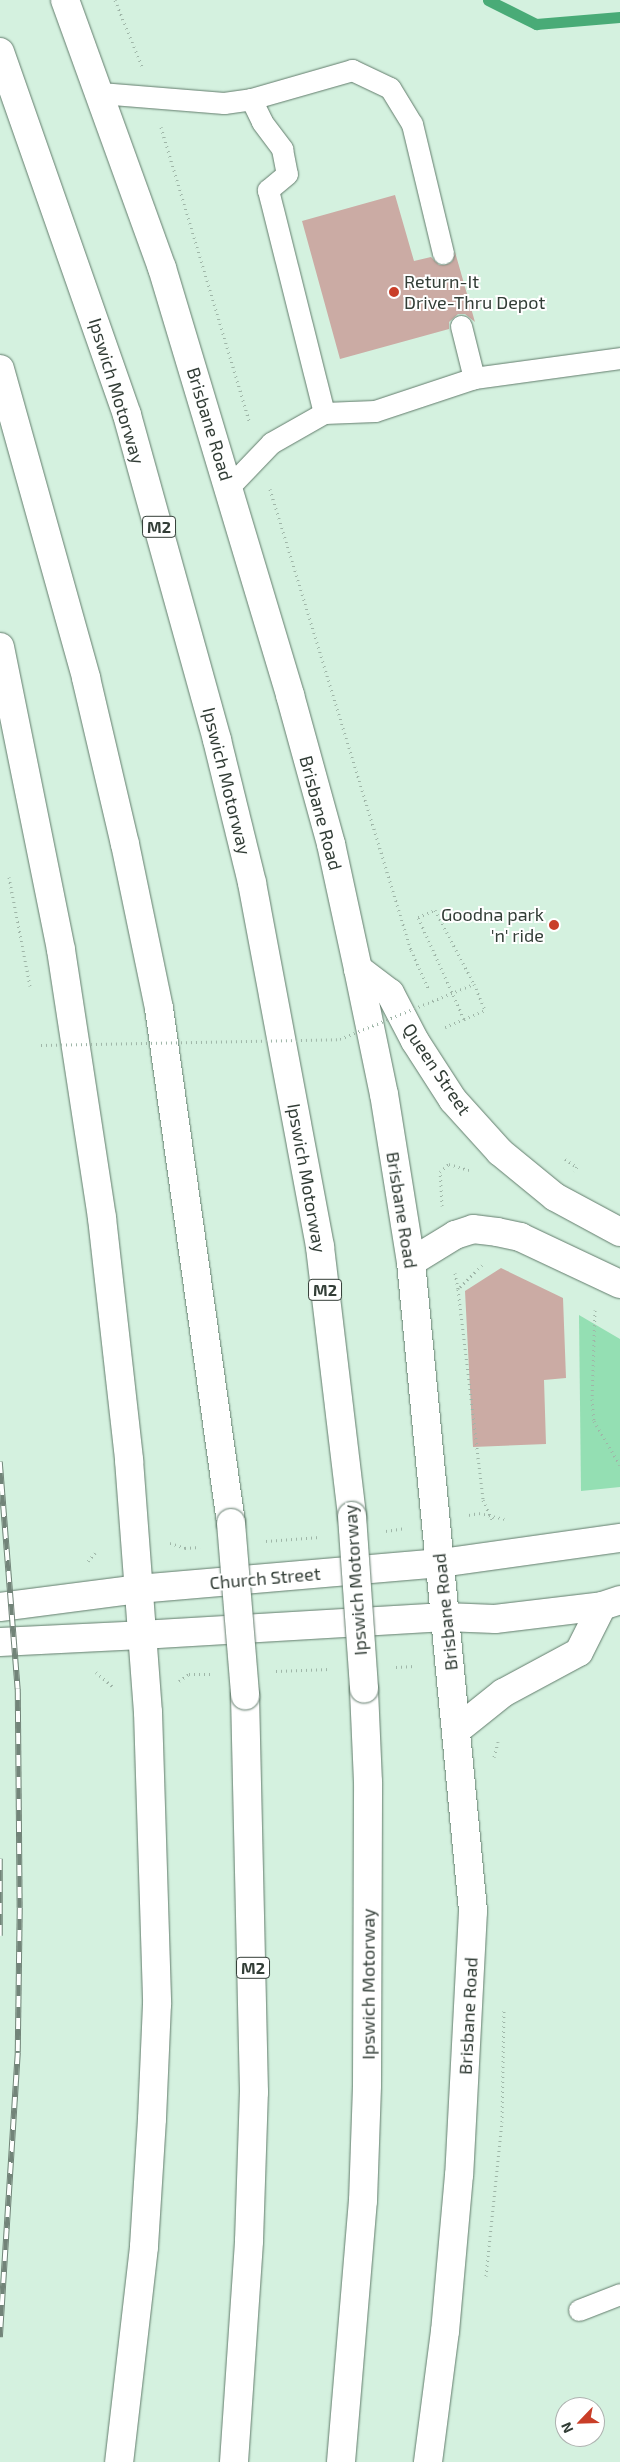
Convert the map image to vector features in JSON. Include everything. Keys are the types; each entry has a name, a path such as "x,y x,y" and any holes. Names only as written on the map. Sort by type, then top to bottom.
{"main road":[{"name":"Brisbane Road","path":"65,0 162,268 229,487 330,844 384,1094 411,1262 445,1617 458,1729 473,1911 459,2175 445,2331 428,2462"},
{"name":"Ipswich Motorway","path":"0,52 126,415 222,759 252,883 320,1247 352,1516 364,1689 368,1782 367,2085 363,2200 341,2462"},
{"name":"M2","path":"0,369 86,678 125,844 159,1008 231,1523 245,1696 254,2092 249,2241 234,2462"},
{"path":"0,647 61,950 102,1218 128,1451 138,1589 154,1849 157,2004 144,2246 119,2462"},
{"name":"Queen Street","path":"358,969 390,993 419,1048 465,1114 500,1152 555,1197 620,1232"},
{"path":"411,1262 455,1235 473,1230 497,1232 520,1237 620,1284"},
{"name":"Church Street","path":"0,1607 138,1589 441,1563 620,1538"},
{"path":"0,1642 141,1636 445,1617 495,1619 611,1603"},
{"path":"458,1729 503,1693 579,1652 611,1603"}],"lane":[{"path":"100,93 224,103 251,99 352,70 390,88 412,124 443,253"},
{"path":"251,99 262,122 282,149 287,174 268,190 324,413"},
{"path":"461,326 474,378"},
{"path":"229,487 271,443 324,413 375,411 474,378 620,358"},
{"path":"579,2310 620,2294"}],"path":[{"path":"114,0 152,96 259,455 412,950 438,1010"},
{"path":"9,874 30,988"},
{"path":"445,1027 464,1019 485,1010 474,984 435,910 418,917 464,1019"},
{"path":"39,1035 41,1045 340,1039 474,984"},
{"path":"442,1018 450,1034"},
{"path":"555,1197 577,1167 562,1157"},
{"path":"489,1265 481,1265 458,1289 483,1500 492,1515"},
{"path":"586,1306 595,1311 592,1399 594,1421 620,1465"}],"green space":[{"path":"579,1315 620,1339 620,1487 581,1491"}],"building":[{"name":"Return-It Drive-Thru Depot","path":"395,195 414,261 431,257 439,265 445,265 452,262 455,252 475,322 465,314 458,314 449,322 449,329 340,359 302,221"},
{"path":"501,1268 563,1298 566,1378 544,1380 546,1444 473,1447 465,1291"}],"waterway":[{"path":"488,0 536,24 620,17"}],"railway":[{"path":"0,1462 18,1689 20,1908 18,2053 0,2337"},
{"path":"0,1859 0,1936"}],"place":[{"name":"Return-It Drive-Thru Depot","path":"394,292"},
{"name":"Goodna park 'n' ride","path":"554,925"}]}
